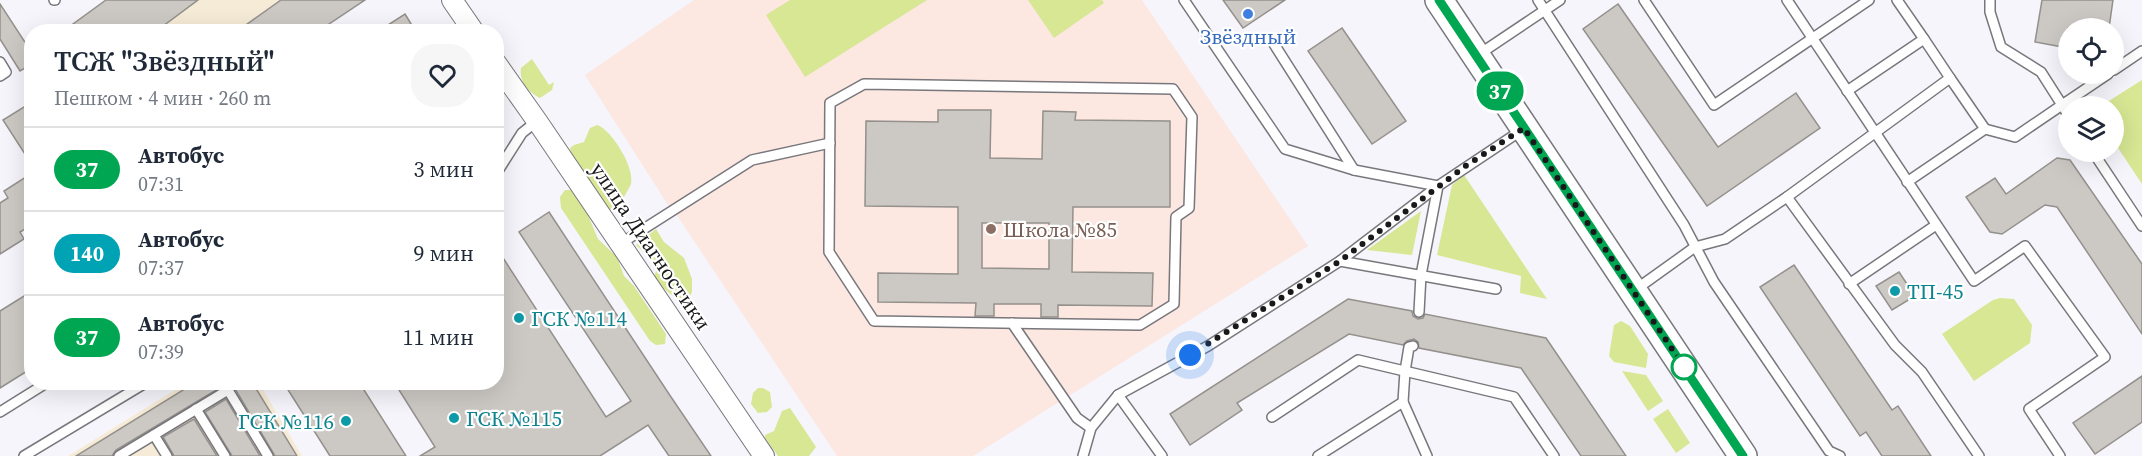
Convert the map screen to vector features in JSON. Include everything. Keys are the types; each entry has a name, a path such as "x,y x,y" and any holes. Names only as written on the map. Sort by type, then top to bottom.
{"main road":[{"path":"1439,0 1743,456"}],"street":[{"path":"453,0 469,24"},
{"name":"улица Диагностики","path":"504,74 764,456"}],"lane":[{"path":"1184,0 1285,149 1354,170 1438,186"},
{"path":"1538,0 1684,225 1714,282 1829,451 1840,456"},
{"path":"1476,56 1560,0"},
{"path":"1644,0 1714,105 1869,0"},
{"path":"1787,0 1974,281 2025,246 2105,357 2029,409 2060,456"},
{"path":"1897,0 1985,129 2015,137 2058,108"},
{"path":"1990,0 1990,12 2001,47 2041,72 2058,99"},
{"path":"1847,91 1924,39"},
{"path":"1274,44 1354,170"},
{"path":"2124,63 2142,51"},
{"path":"0,62 6,72 0,75"},
{"path":"1633,291 1695,247 1725,239 1950,78"},
{"path":"864,84 1173,89 1192,117 1189,208 1176,217 1174,304 1140,325 874,321 829,252 830,143 830,104 864,84"},
{"path":"2075,96 2093,84"},
{"path":"504,161 522,133 537,120"},
{"path":"1083,456 1091,428 1118,395 1208,346 1340,261 1438,186 1524,128"},
{"path":"1907,183 1985,129"},
{"path":"620,244 752,160 830,143"},
{"path":"2100,162 2142,226"},
{"path":"1419,312 1421,275 1438,186"},
{"path":"1786,197 1894,345 1922,372 1979,456"},
{"path":"1849,284 1936,225"},
{"path":"1340,261 1496,289"},
{"path":"1012,323 1077,418 1091,428"},
{"path":"1413,346 1409,347 1403,402 1427,456"},
{"path":"1272,417 1358,360 1514,397 1554,456"},
{"path":"0,412 35,390"},
{"path":"24,456 134,390"},
{"path":"119,456 228,390 268,456"},
{"path":"1118,395 1162,456"},
{"path":"1318,456 1403,402"},
{"path":"196,409 225,456"},
{"path":"154,435 167,456"}],"shaded area":[{"path":"106,0 365,0 328,24 73,24"},
{"name":"Школа №85","path":"694,0 1142,0 1308,246 973,456 837,456 668,205 585,75"},
{"path":"175,390 263,390 302,456 68,456"}],"green space":[{"path":"790,0 927,0 805,77 766,15"},
{"path":"1028,0 1102,0 1104,3 1054,38"},
{"path":"532,59 549,85 554,82 552,90 540,98 528,89 521,77 521,68"},
{"path":"2142,80 2142,184 2124,157 2124,96 2117,96"},
{"path":"597,125 609,134 621,150 631,177 631,184 622,201 612,209 607,209 572,156 570,148 584,142 590,128"},
{"path":"1464,175 1547,299 1520,293 1521,276 1437,255 1452,185"},
{"path":"565,190 571,190 588,215 598,239 617,257 624,276 634,286 666,334 665,344 656,345 650,341 561,208 560,197"},
{"path":"1421,211 1412,255 1367,250"},
{"path":"656,229 664,242 684,258 692,279 692,292 689,298 680,302 656,282 654,277 658,266 636,245"},
{"path":"2014,299 2032,325 2030,343 1974,381 1942,334 1993,300"},
{"path":"1621,321 1630,326 1648,354 1646,368 1614,362 1609,356 1614,325"},
{"path":"1622,371 1646,375 1663,401 1648,411"},
{"path":"758,388 770,392 772,407 767,412 758,413 751,404 753,393"},
{"path":"790,408 816,447 809,456 778,456 765,438 765,435 774,431 782,411"},
{"path":"1668,409 1690,443 1676,453 1653,419"}],"building":[{"path":"106,0 198,0 166,24 73,24"},
{"path":"281,0 365,0 329,24 247,24"},
{"name":"Звёздный","path":"1223,0 1285,0 1243,28"},
{"path":"2042,0 2113,0 2110,18 2058,18 2058,46 2035,42"},
{"path":"0,4 24,41 24,69 20,71 0,39"},
{"path":"1618,4 1718,147 1796,93 1820,128 1707,206 1583,29"},
{"path":"405,14 411,24 389,24"},
{"path":"1342,28 1406,121 1372,144 1308,51"},
{"path":"24,107 24,153 3,120"},
{"path":"938,110 991,110 990,158 1042,159 1043,111 1076,112 1075,120 1170,121 1170,207 1073,207 1072,272 1153,273 1152,306 1058,305 1058,317 1041,317 1041,304 994,304 994,316 975,316 976,303 878,302 878,273 958,274 958,207 865,206 866,121 938,122","holes":["982,223 1049,223 1049,269 982,268"]},
{"path":"2057,158 2058,162 2071,162 2142,264 2142,334 2057,207 2045,205 2002,234 1990,232 1966,197 1995,178 2006,194"},
{"path":"24,178 24,230 20,232 24,239 0,254 0,203 8,198 4,191"},
{"path":"549,212 711,456 669,456 648,425 600,456 420,456 435,447 399,390 504,390 504,259 606,417 631,401 519,232"},
{"path":"1794,265 1892,410 1898,406 1931,456 1882,456 1866,432 1860,436 1760,287"},
{"name":"ТП-45","path":"1899,272 1915,296 1892,310 1876,286"},
{"path":"24,296 24,373 0,388 0,311"},
{"path":"1348,299 1412,311 1413,316 1418,319 1423,318 1425,314 1546,338 1626,456 1581,456 1521,368 1419,348 1418,342 1414,339 1403,345 1349,334 1237,403 1242,410 1190,445 1170,414"},
{"path":"2142,376 2142,422 2095,454 2073,423"},
{"path":"183,390 216,390 116,450 112,456 76,456"},
{"path":"236,390 257,390 297,456 275,456"},
{"name":"ГСК №116","path":"288,390 364,390 406,456 330,456"},
{"path":"226,399 260,456 232,456 205,412"},
{"path":"194,419 217,456 174,456 163,437"}],"bus line":[{"name":"37","path":"1439,0 1743,456"}],"place":[{"name":"Звёздный","path":"1248,14"},
{"name":"Школа №85","path":"991,229"},
{"name":"ТП-45","path":"1895,291"},
{"name":"ГСК №114","path":"519,318"},
{"name":"ГСК №115","path":"454,418"},
{"name":"ГСК №116","path":"346,421"}],"route":[{"path":"1190,355 1208,346 1340,261 1467,165 1524,128 1684,367"}]}
